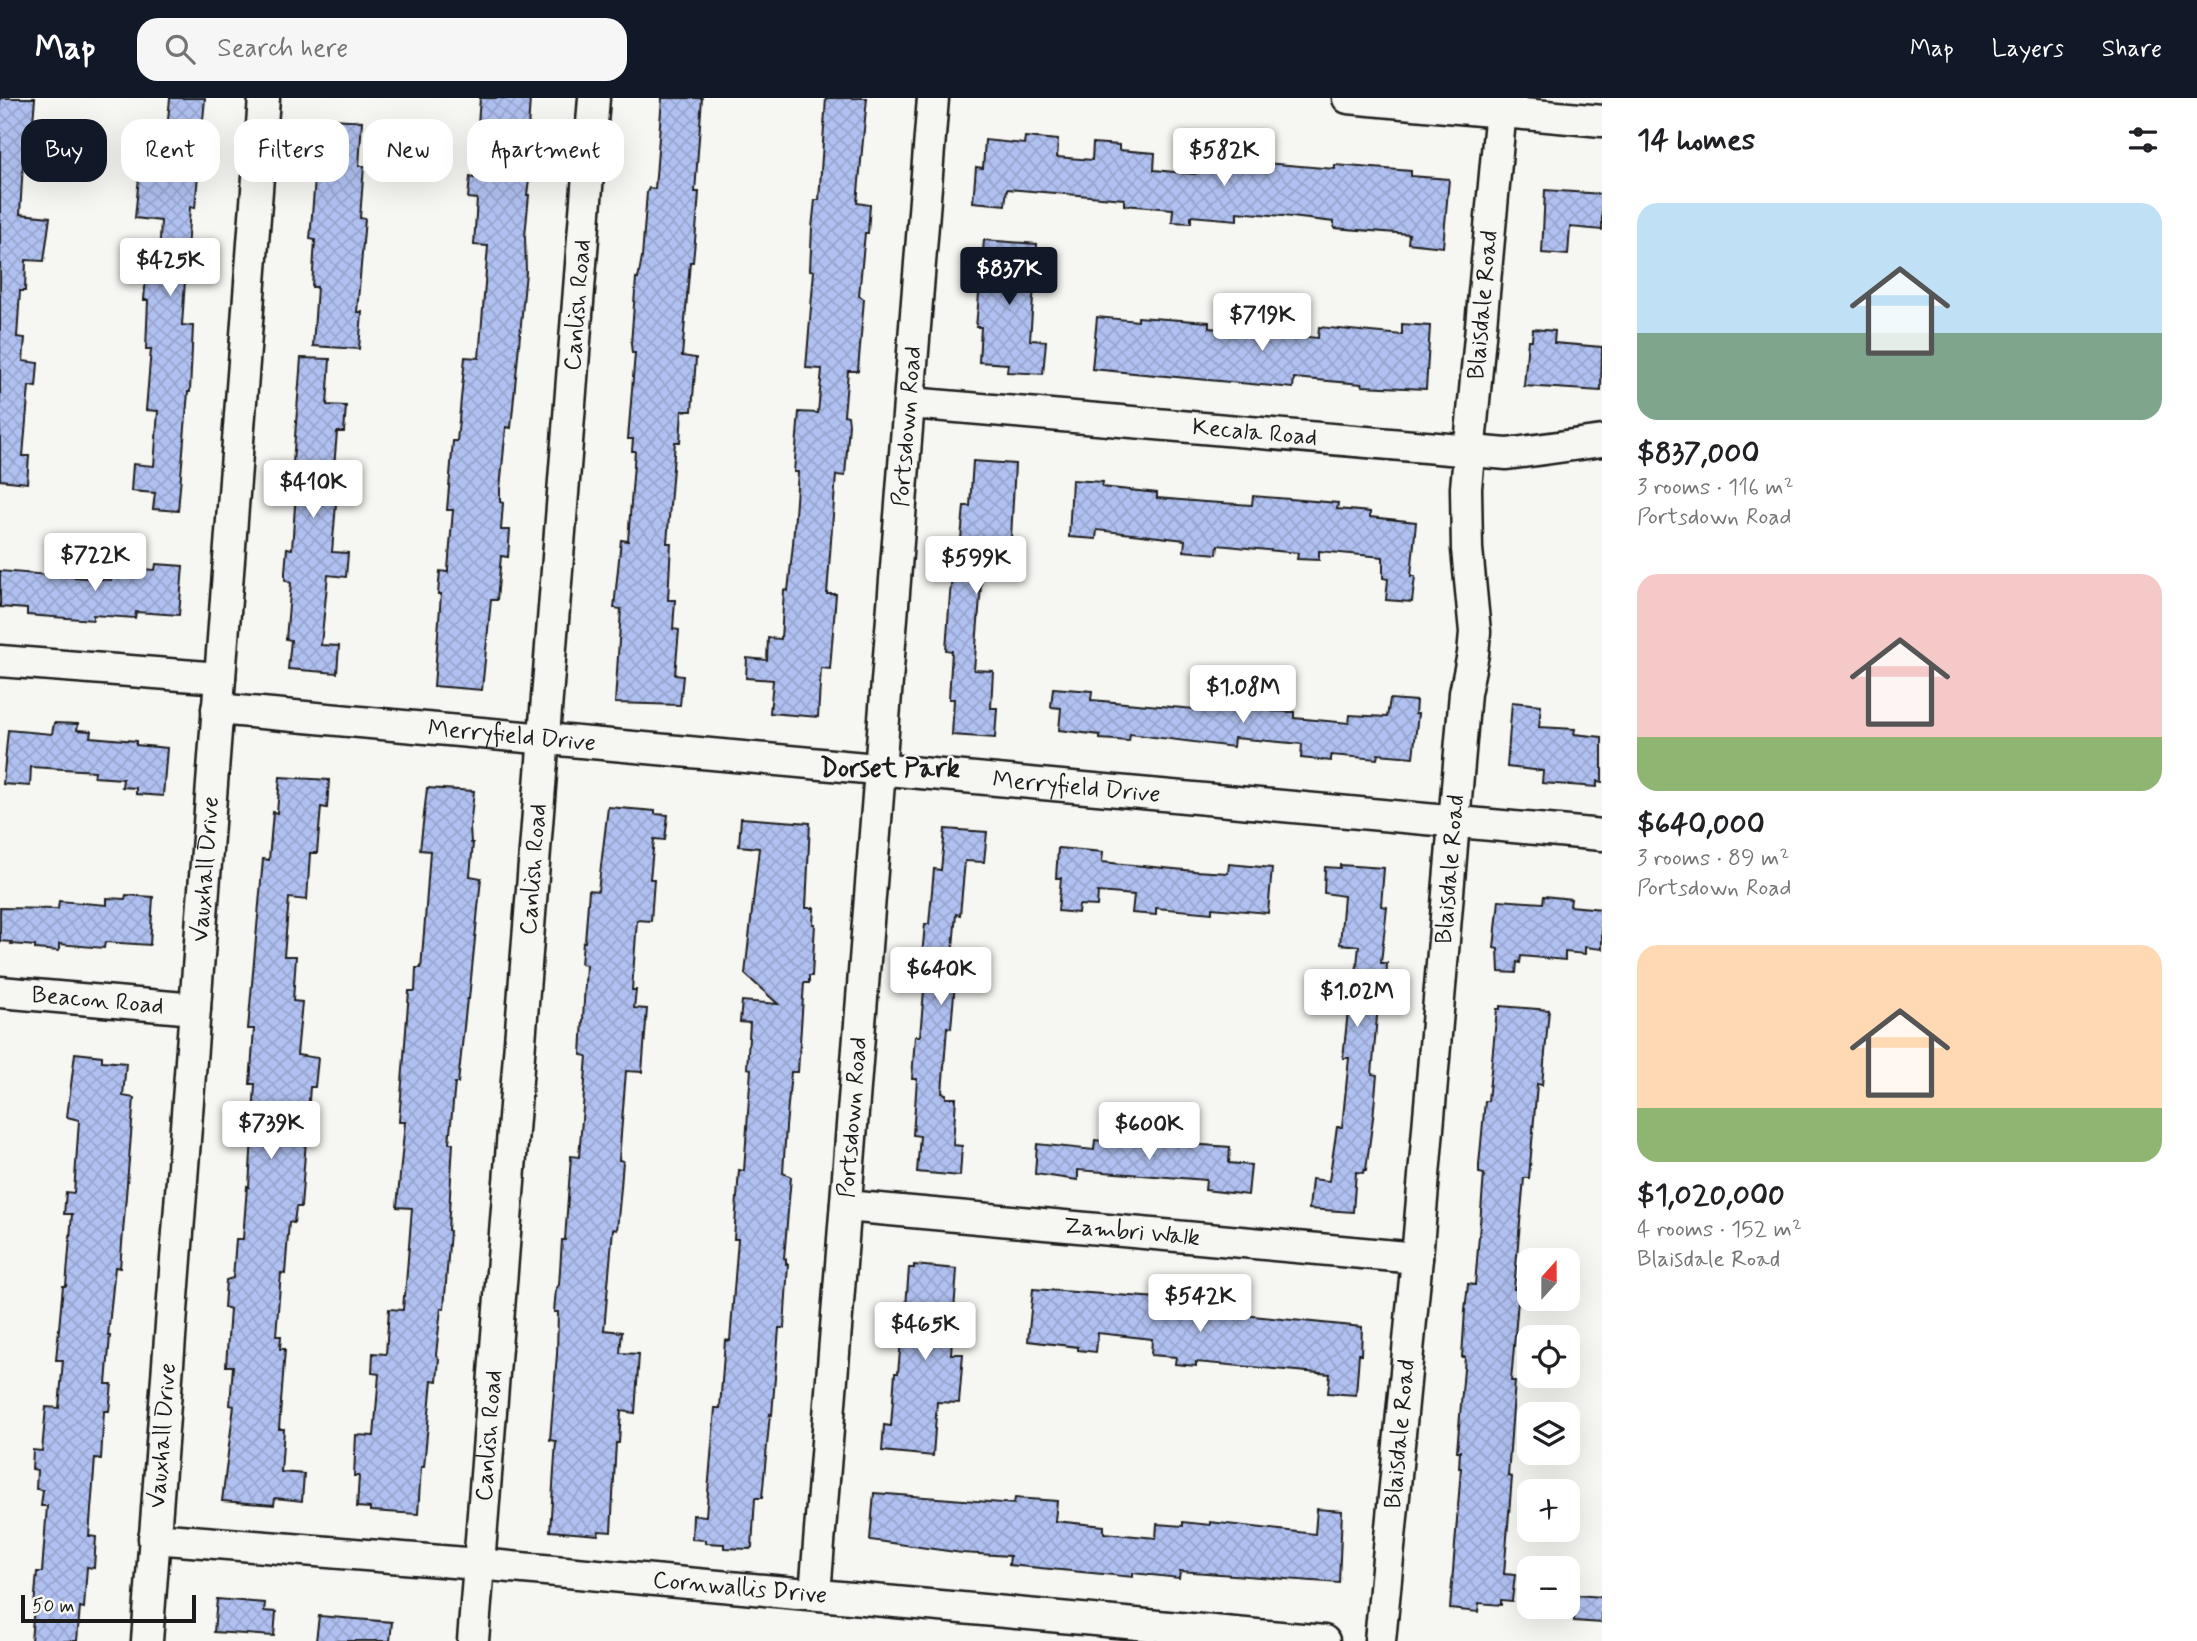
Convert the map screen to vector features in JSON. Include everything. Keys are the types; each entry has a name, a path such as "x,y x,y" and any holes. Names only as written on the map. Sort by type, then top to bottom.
{"street":[{"name":"Vauxhall Drive","path":"147,1641 264,98"},
{"name":"Canlish Road","path":"473,1641 594,98"},
{"name":"Portsdown Road","path":"815,1594 933,98"},
{"path":"1348,98 1501,105 1602,121"},
{"name":"Blaisdale Road","path":"1380,1641 1417,1258 1465,692 1475,632 1467,550 1466,488 1501,105"},
{"name":"Kecala Road","path":"910,403 1507,454 1602,441"},
{"path":"0,660 220,678"},
{"name":"Merryfield Drive","path":"217,709 1602,835"},
{"name":"Beacon Road","path":"0,992 195,1009"},
{"name":"Zambri Walk","path":"846,1206 1417,1258"},
{"name":"Cornwallis Drive","path":"154,1538 478,1564 1324,1641"}],"building":[{"path":"0,98 35,98 33,119 21,119 20,214 50,217 44,261 26,260 25,291 20,291 17,337 25,338 23,361 38,363 36,387 29,386 23,456 29,456 27,483 0,480"},
{"path":"170,98 205,98 203,119 168,119"},
{"path":"480,98 530,98 529,119 478,119"},
{"path":"662,98 702,98 695,192 699,192 697,219 693,262 690,262 682,356 696,358 692,411 682,411 680,442 675,442 667,543 671,543 668,600 675,600 673,629 679,630 675,675 683,676 680,705 615,703 621,609 614,608 621,540 628,541 635,451 632,451 633,439 628,439 635,353 632,353 631,344 636,278 638,279 642,257 647,192 649,188 655,189"},
{"path":"826,98 867,98 857,203 870,205 859,296 864,299 858,371 848,371 844,415 848,416 849,424 845,476 836,475 827,594 836,594 830,669 821,668 818,717 770,713 773,680 746,678 747,658 767,660 768,638 781,639 784,590 788,591 793,544 798,472 794,472 799,412 818,413 822,369 806,368 814,271 810,270 812,228 815,200 819,200"},
{"path":"349,120 362,121 359,166 363,166 363,179 360,218 365,219 357,312 362,312 359,349 313,346 317,287 312,287 315,240 310,239 315,182 349,182"},
{"path":"1025,137 1058,140 1057,157 1092,160 1093,143 1119,145 1119,150 1155,153 1154,170 1195,174 1196,157 1335,169 1335,165 1411,171 1411,176 1449,179 1443,247 1408,243 1409,234 1334,228 1334,222 1283,216 1237,212 1237,220 1191,216 1191,223 1172,222 1173,209 1124,205 1124,199 1007,189 1005,205 973,202 976,167 983,168 985,140 1024,144"},
{"path":"139,182 197,182 195,208 190,207 182,325 193,326 190,392 178,511 153,509 155,493 131,491 133,464 154,466 158,411 146,410 151,349 146,349 148,300 144,300 146,275 158,276 161,221 135,218"},
{"path":"470,182 529,182 526,272 511,428 506,427 500,489 500,502 503,503 501,530 510,530 508,557 501,556 497,600 491,600 482,690 434,686 441,594 438,594 440,571 448,572 453,510 447,510 453,441 457,441 465,357 479,358 488,246 474,245 477,199 468,198"},
{"path":"1545,190 1602,194 1602,230 1570,227 1568,255 1542,253"},
{"path":"984,240 1037,244 1030,340 1046,341 1043,374 1007,372 1008,364 979,362 981,327 976,327"},
{"path":"1256,315 1276,317 1274,334 1318,338 1319,327 1402,335 1402,324 1430,326 1426,389 1362,386 1294,378 1293,388 1092,369 1097,317 1138,321 1138,317 1209,322 1209,328 1254,332"},
{"path":"1533,329 1555,331 1554,343 1602,347 1601,391 1524,386 1528,340 1532,340"},
{"path":"301,358 330,359 327,405 346,406 344,432 337,432 331,503 336,504 332,552 348,553 346,577 328,575 321,645 339,646 337,673 288,669 291,640 286,639 291,583 285,580 285,572 287,548 292,549 297,477 292,476"},
{"path":"973,461 1015,464 1011,538 985,538 974,670 993,671 991,708 997,708 995,738 952,735 954,699 949,699 952,651 946,650 950,594 955,550 960,550 964,506 970,506"},
{"path":"1072,480 1103,482 1102,487 1157,493 1157,498 1252,505 1253,496 1338,503 1337,509 1370,512 1370,517 1416,522 1411,576 1415,576 1412,602 1386,600 1388,579 1383,578 1383,557 1319,551 1319,560 1297,559 1298,553 1218,545 1217,554 1184,551 1185,540 1097,530 1096,539 1069,537"},
{"path":"156,564 183,566 179,615 136,612 135,618 93,615 93,620 27,615 27,609 0,607 0,571 111,580 112,567 155,570"},
{"path":"1053,688 1092,691 1091,700 1206,710 1207,701 1252,705 1253,695 1274,696 1272,711 1294,712 1294,718 1349,723 1350,715 1387,717 1390,699 1416,701 1415,714 1418,714 1413,757 1378,754 1377,759 1331,755 1331,761 1301,758 1302,744 1234,738 1233,747 1130,734 1129,741 1100,739 1100,735 1059,730 1061,708 1051,707"},
{"path":"1512,702 1541,705 1539,727 1575,729 1574,734 1602,737 1602,782 1597,781 1597,787 1542,783 1543,771 1507,767"},
{"path":"54,723 78,724 77,730 91,731 90,737 136,741 136,745 167,748 163,796 136,794 136,788 122,787 123,779 94,777 95,771 31,767 30,786 3,784 8,730 52,734"},
{"path":"280,777 329,780 327,808 321,807 317,853 310,853 307,900 289,898 284,956 296,956 293,1001 302,1002 297,1055 318,1058 315,1087 310,1087 301,1207 296,1207 294,1223 289,1222 285,1274 281,1273 276,1336 281,1336 280,1349 285,1349 279,1429 284,1429 281,1472 304,1474 302,1501 275,1498 274,1505 222,1501 234,1406 230,1405 233,1366 226,1366 230,1309 224,1307 226,1280 233,1278 236,1239 243,1239 247,1186 249,1187 255,1084 250,1084 254,1029 248,1029 263,859 269,860 273,812 277,813"},
{"path":"427,788 474,791 470,827 473,843 470,876 481,878 469,999 458,1083 455,1083 449,1143 453,1143 450,1231 444,1309 441,1308 436,1355 439,1359 437,1381 432,1380 418,1514 370,1511 370,1508 357,1507 359,1476 354,1476 356,1435 374,1436 379,1374 372,1373 373,1353 386,1354 389,1309 403,1310 405,1296 412,1208 397,1207 405,1122 399,1122 409,991 415,991 416,968 421,968 430,851 420,850"},
{"path":"608,807 655,811 655,814 668,815 665,840 654,839 650,879 654,879 651,921 637,920 632,990 636,990 634,1008 647,1009 642,1072 626,1071 619,1160 623,1161 621,1187 617,1230 613,1229 604,1330 622,1332 620,1353 639,1354 635,1413 621,1411 619,1443 616,1443 611,1532 599,1531 598,1535 550,1531 556,1441 550,1440 557,1354 558,1312 554,1312 556,1289 559,1285 562,1240 565,1240 571,1156 579,1157 587,1056 581,1055 586,965 581,964 583,942 589,890 598,891"},
{"path":"741,818 810,823 806,908 814,908 815,924 812,976 809,976 809,983 804,983 798,1072 791,1072 786,1127 783,1173 791,1177 784,1258 788,1264 784,1328 779,1328 762,1498 755,1498 750,1549 724,1548 724,1544 692,1539 693,1515 706,1516 715,1408 720,1408 725,1340 730,1341 738,1239 734,1239 739,1170 744,1171 751,1069 747,1068 750,1023 740,1022 742,1001 778,1004 745,974 759,848 739,846"},
{"path":"945,829 987,832 984,862 965,861 960,915 956,914 950,983 955,983 951,1028 947,1027 942,1093 946,1094 946,1098 956,1098 953,1145 962,1146 960,1176 917,1172 920,1136 913,1135 917,1079 912,1079 915,1036 920,1036 926,968 921,967 925,924 929,924 934,869 941,870"},
{"path":"1058,848 1103,852 1102,862 1195,871 1228,873 1229,864 1272,868 1268,913 1212,908 1212,913 1156,908 1156,915 1132,913 1134,895 1098,892 1097,906 1079,905 1078,913 1058,911 1061,878 1056,878"},
{"path":"1340,865 1384,868 1381,906 1387,907 1381,963 1387,963 1386,985 1383,1006 1378,1005 1372,1074 1377,1075 1373,1118 1366,1170 1363,1173 1356,1172 1353,1212 1309,1209 1312,1179 1329,1181 1337,1127 1342,1127 1349,1058 1343,1058 1349,1002 1341,1002 1343,982 1355,983 1359,946 1340,944 1344,896 1324,893 1325,867 1340,868"},
{"path":"126,895 153,897 150,945 105,942 104,948 59,944 59,951 0,941 0,908 58,909 59,901 107,905 107,898 125,899"},
{"path":"1544,896 1571,899 1570,906 1602,909 1602,949 1585,947 1585,954 1565,952 1565,960 1521,956 1520,963 1517,962 1516,973 1499,972 1498,949 1494,948 1499,900 1543,903"},
{"path":"1500,1006 1549,1010 1542,1085 1537,1084 1529,1178 1524,1178 1514,1289 1517,1289 1517,1311 1511,1381 1515,1381 1508,1476 1512,1477 1504,1574 1515,1575 1512,1601 1501,1600 1501,1605 1479,1603 1478,1612 1450,1609 1461,1468 1460,1451 1457,1451 1465,1357 1462,1357 1465,1310 1468,1284 1475,1285 1484,1174 1479,1173 1479,1165 1497,1009 1500,1009"},
{"path":"75,1053 102,1056 102,1061 126,1063 123,1096 134,1098 120,1268 115,1267 108,1336 106,1384 112,1384 109,1411 104,1411 101,1459 95,1458 89,1536 96,1537 94,1568 87,1567 84,1608 80,1607 77,1641 31,1641 37,1572 42,1572 47,1506 41,1506 43,1490 36,1489 37,1470 32,1469 33,1450 42,1451 46,1407 59,1408 63,1360 56,1360 72,1214 64,1214 66,1192 74,1193 79,1120 67,1117"},
{"path":"1155,1133 1177,1135 1176,1143 1230,1147 1229,1163 1251,1165 1248,1195 1205,1190 1206,1180 1078,1170 1078,1180 1035,1174 1037,1144 1094,1150 1095,1140 1153,1146"},
{"path":"914,1265 957,1269 951,1354 963,1354 959,1403 937,1402 933,1456 882,1451 884,1425 891,1426 909,1268 914,1268"},
{"path":"1033,1289 1158,1298 1158,1301 1204,1305 1203,1311 1362,1327 1356,1395 1328,1393 1330,1374 1196,1362 1196,1366 1175,1364 1176,1357 1151,1355 1152,1339 1098,1333 1096,1352 1028,1341"},
{"path":"874,1493 1014,1504 1015,1498 1057,1501 1055,1521 1104,1526 1104,1533 1156,1538 1157,1524 1183,1526 1183,1522 1210,1525 1210,1522 1315,1534 1317,1509 1342,1511 1339,1583 1180,1571 1179,1578 1133,1573 1133,1577 1009,1565 1010,1556 962,1553 870,1540"},
{"path":"1580,1595 1602,1597 1602,1623 1574,1621 1580,1619"},
{"path":"217,1599 265,1603 264,1611 276,1612 274,1636 214,1632"},
{"path":"319,1616 392,1622 390,1641 316,1641"}],"district":[{"name":"Dorset Park","path":"890,769"}]}
